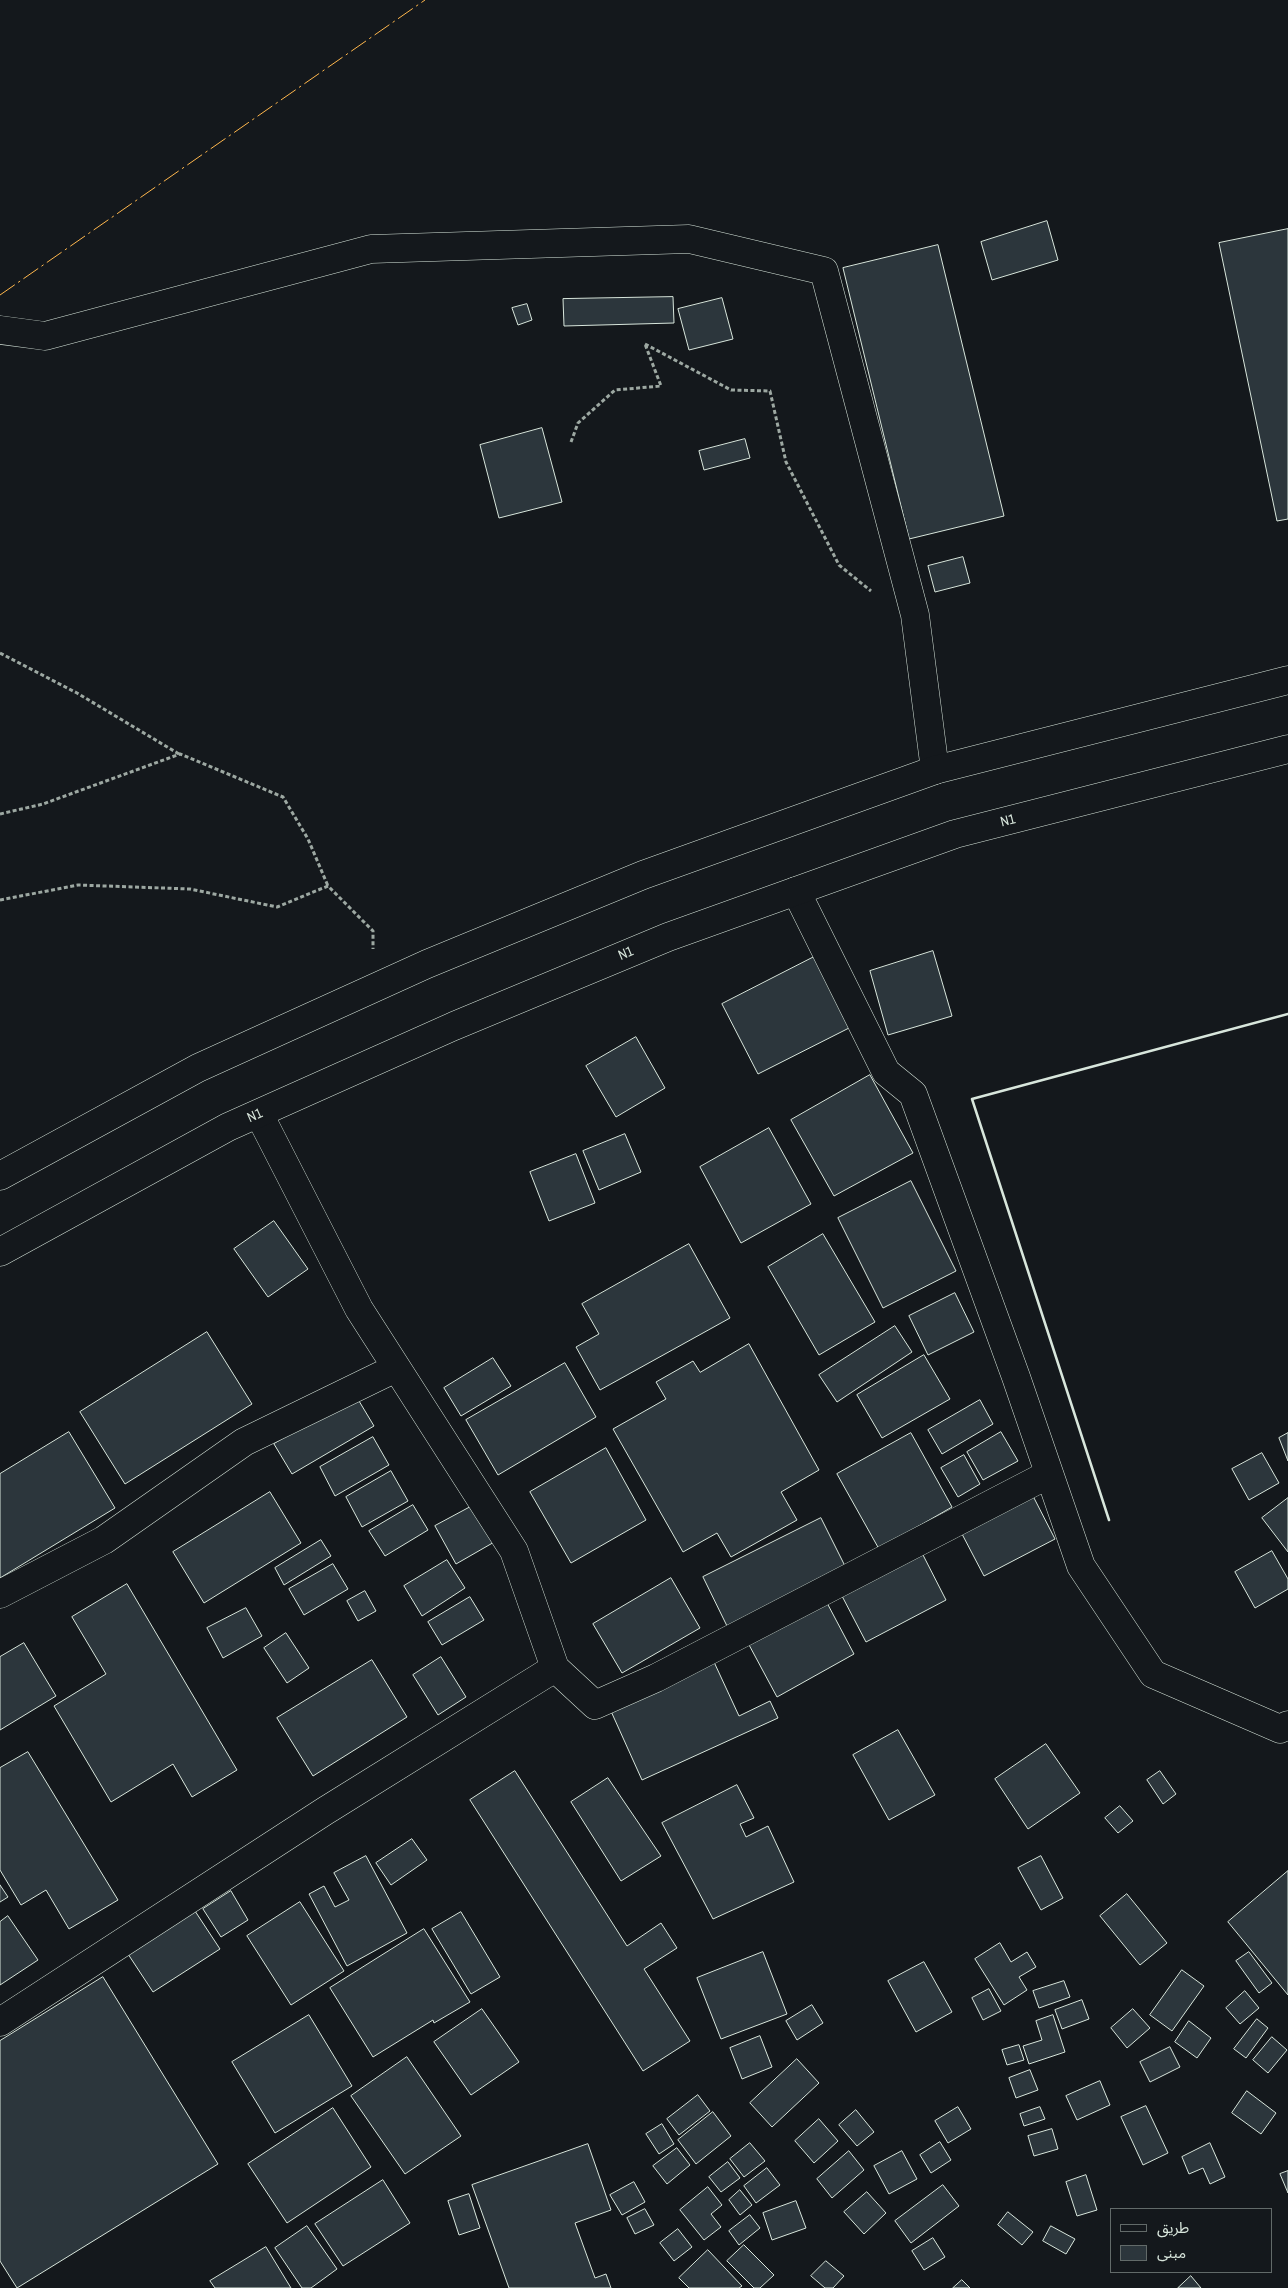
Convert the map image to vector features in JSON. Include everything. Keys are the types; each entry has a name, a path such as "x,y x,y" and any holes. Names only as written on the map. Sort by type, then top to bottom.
{"main road":[{"path":"0,330 45,336 371,249 689,239 824,272 915,615 935,770"},
{"path":"0,1176 198,1068 374,988 644,874 935,770 1288,680"},
{"name":"N1","path":"0,1252 228,1127 454,1026 668,936 955,834 1288,749"},
{"path":"796,891 886,1072 913,1094 1050,1474 1081,1566 1153,1674 1280,1729 1288,1725"},
{"path":"258,1114 358,1309 514,1551 555,1668 595,1706 656,1678 1050,1474"},
{"path":"0,1594 104,1540 244,1442 396,1368"},
{"path":"0,2022 325,1811 555,1668"}],"path":[{"path":"571,442 578,423 615,390 660,386 645,344 731,390 770,391 786,462 839,565 887,605 915,615"},
{"path":"0,653 77,694 180,754 283,797 308,839 328,886 373,931 374,988"},
{"path":"0,814 44,804 180,754"},
{"path":"0,900 78,885 190,889 278,907 328,886"}],"building":[{"path":"1047,221 1058,260 992,280 981,242"},
{"path":"1288,229 1288,519 1277,521 1219,243"},
{"path":"938,245 1004,516 909,539 843,268"},
{"path":"673,297 674,323 564,326 563,299"},
{"path":"722,298 733,339 689,350 678,309"},
{"path":"527,304 532,320 518,325 512,308"},
{"path":"542,428 562,502 499,518 480,445"},
{"path":"745,439 750,458 704,470 699,451"},
{"path":"963,557 970,583 935,592 928,566"},
{"path":"933,951 952,1016 888,1035 870,971"},
{"path":"816,956 851,1027 758,1074 722,1004"},
{"path":"636,1037 665,1088 616,1117 586,1066"},
{"path":"870,1075 913,1153 834,1196 791,1120"},
{"path":"769,1128 811,1204 741,1243 700,1167"},
{"path":"625,1134 641,1172 599,1190 583,1151"},
{"path":"576,1154 595,1203 549,1221 530,1172"},
{"path":"911,1181 956,1271 883,1308 838,1218"},
{"path":"274,1221 308,1269 268,1297 234,1249"},
{"path":"823,1234 875,1322 819,1355 768,1267"},
{"path":"689,1244 730,1318 600,1390 576,1347 599,1334 582,1304"},
{"path":"955,1293 974,1332 928,1355 909,1316"},
{"path":"895,1326 912,1352 837,1402 819,1375"},
{"path":"207,1332 252,1404 125,1484 80,1412"},
{"path":"749,1344 819,1470 781,1492 797,1520 731,1557 717,1533 683,1552 613,1429 666,1399 656,1382 693,1361 700,1372"},
{"path":"924,1355 950,1399 882,1438 857,1395"},
{"path":"493,1358 511,1386 461,1416 444,1388"},
{"path":"565,1363 596,1417 498,1475 466,1420"},
{"path":"356,1396 374,1426 292,1474 274,1444"},
{"path":"980,1400 993,1424 942,1454 928,1430"},
{"path":"69,1432 115,1508 0,1578 0,1474"},
{"path":"1001,1432 1018,1461 983,1480 967,1452"},
{"path":"911,1433 952,1507 879,1549 837,1474"},
{"path":"1288,1433 1288,1461 1279,1438"},
{"path":"373,1437 389,1465 335,1496 320,1467"},
{"path":"606,1448 646,1520 571,1563 530,1492"},
{"path":"1262,1453 1279,1483 1249,1500 1232,1469"},
{"path":"964,1455 980,1484 958,1497 941,1468"},
{"path":"391,1471 408,1501 362,1527 346,1497"},
{"path":"270,1492 301,1543 204,1603 173,1552"},
{"path":"1033,1496 1055,1539 984,1576 962,1534"},
{"path":"1288,1498 1288,1552 1262,1518"},
{"path":"476,1504 496,1541 456,1564 435,1526"},
{"path":"413,1505 428,1530 385,1556 369,1531"},
{"path":"821,1518 845,1566 727,1626 703,1577"},
{"path":"321,1540 331,1556 284,1585 275,1568"},
{"path":"1272,1551 1288,1579 1288,1589 1255,1608 1235,1572"},
{"path":"922,1553 946,1600 866,1642 842,1596"},
{"path":"447,1560 465,1588 422,1616 404,1586"},
{"path":"333,1564 348,1589 304,1615 289,1589"},
{"path":"671,1578 700,1628 622,1673 593,1624"},
{"path":"127,1584 237,1770 192,1797 173,1764 111,1802 54,1706 106,1674 72,1617"},
{"path":"365,1591 376,1611 358,1621 347,1601"},
{"path":"470,1597 484,1620 442,1645 428,1622"},
{"path":"826,1601 854,1654 777,1697 748,1643"},
{"path":"246,1608 262,1636 223,1658 207,1628"},
{"path":"286,1633 309,1668 287,1683 264,1648"},
{"path":"24,1643 56,1696 0,1730 0,1657"},
{"path":"441,1657 466,1697 438,1715 413,1675"},
{"path":"372,1660 407,1717 313,1776 277,1718"},
{"path":"714,1662 739,1716 770,1701 778,1718 642,1780 610,1709"},
{"path":"898,1730 935,1795 889,1820 853,1755"},
{"path":"1046,1744 1080,1793 1028,1829 995,1779"},
{"path":"28,1752 118,1900 69,1929 46,1890 21,1905 0,1870 0,1768"},
{"path":"515,1771 627,1946 661,1923 677,1948 644,1969 690,2041 643,2071 470,1800"},
{"path":"1160,1771 1176,1794 1163,1804 1147,1780"},
{"path":"608,1778 661,1856 621,1881 571,1802"},
{"path":"737,1785 754,1818 740,1824 746,1837 768,1826 794,1882 713,1919 662,1823"},
{"path":"1120,1806 1133,1821 1118,1833 1105,1818"},
{"path":"412,1839 427,1860 391,1885 376,1863"},
{"path":"366,1856 407,1933 347,1966 309,1894 324,1886 335,1907 349,1900 334,1873"},
{"path":"1041,1856 1063,1898 1041,1910 1018,1868"},
{"path":"1288,1871 1288,1995 1228,1922"},
{"path":"0,1885 8,1897 0,1902"},
{"path":"231,1891 248,1920 221,1937 203,1909"},
{"path":"1127,1894 1167,1943 1140,1965 1100,1916"},
{"path":"300,1902 344,1971 291,2005 247,1936"},
{"path":"195,1911 220,1949 153,1992 128,1954"},
{"path":"461,1912 500,1977 471,1994 432,1929"},
{"path":"8,1916 38,1960 0,1985 0,1922"},
{"path":"424,1929 470,2002 434,2023 433,2020 373,2057 330,1988"},
{"path":"1000,1943 1011,1962 1027,1952 1036,1967 1019,1977 1027,1990 1004,2005 975,1959"},
{"path":"763,1952 787,2014 721,2039 697,1978"},
{"path":"1249,1952 1272,1983 1259,1993 1236,1961"},
{"path":"924,1962 952,2012 916,2032 888,1981"},
{"path":"1182,1970 1204,1986 1172,2031 1150,2015"},
{"path":"103,1977 218,2164 17,2288 0,2261 0,2041"},
{"path":"1064,1981 1070,1997 1039,2008 1033,1991"},
{"path":"989,1989 1001,2011 983,2020 972,1998"},
{"path":"1245,1991 1259,2008 1240,2024 1226,2008"},
{"path":"1082,2000 1089,2019 1062,2029 1055,2010"},
{"path":"812,2005 823,2023 797,2040 786,2021"},
{"path":"482,2009 519,2062 471,2095 434,2042"},
{"path":"1133,2009 1150,2028 1127,2048 1111,2028"},
{"path":"309,2015 352,2086 275,2133 232,2062"},
{"path":"1053,2015 1065,2052 1029,2064 1023,2046 1042,2040 1036,2021"},
{"path":"1257,2019 1268,2028 1246,2058 1234,2049"},
{"path":"1189,2021 1211,2038 1197,2058 1175,2042"},
{"path":"760,2036 772,2067 742,2079 730,2048"},
{"path":"1272,2037 1287,2050 1268,2073 1253,2060"},
{"path":"1019,2045 1024,2060 1007,2065 1002,2050"},
{"path":"1170,2047 1180,2067 1150,2082 1140,2062"},
{"path":"407,2057 461,2136 405,2174 351,2096"},
{"path":"797,2059 819,2083 772,2127 750,2103"},
{"path":"1030,2070 1038,2090 1016,2098 1009,2078"},
{"path":"1100,2081 1110,2105 1077,2120 1066,2096"},
{"path":"1247,2091 1276,2113 1261,2134 1232,2113"},
{"path":"698,2095 710,2111 679,2135 667,2119"},
{"path":"1146,2106 1168,2153 1143,2165 1121,2117"},
{"path":"958,2107 971,2129 948,2143 935,2121"},
{"path":"1040,2107 1045,2119 1024,2126 1020,2114"},
{"path":"333,2108 371,2167 287,2223 248,2164"},
{"path":"856,2110 874,2132 857,2146 839,2125"},
{"path":"713,2112 731,2136 696,2164 678,2140"},
{"path":"819,2119 838,2141 814,2163 795,2141"},
{"path":"662,2124 674,2144 659,2154 646,2134"},
{"path":"1052,2129 1058,2149 1034,2156 1028,2136"},
{"path":"940,2142 951,2160 931,2173 920,2155"},
{"path":"750,2143 765,2161 744,2177 730,2159"},
{"path":"1210,2143 1225,2177 1210,2184 1203,2168 1189,2174 1182,2157"},
{"path":"588,2144 611,2210 575,2223 595,2278 606,2274 611,2288 509,2288 472,2185"},
{"path":"677,2148 690,2165 667,2184 653,2166"},
{"path":"849,2151 864,2170 832,2198 817,2179"},
{"path":"902,2151 917,2179 889,2194 874,2166"},
{"path":"728,2162 740,2178 721,2192 709,2177"},
{"path":"767,2168 780,2185 756,2203 744,2186"},
{"path":"1288,2171 1288,2193 1280,2174"},
{"path":"1086,2175 1097,2210 1077,2216 1066,2182"},
{"path":"383,2180 410,2223 343,2266 315,2224"},
{"path":"634,2182 645,2202 622,2215 610,2195"},
{"path":"943,2185 959,2206 911,2243 895,2221"},
{"path":"708,2187 722,2205 711,2214 721,2227 704,2240 680,2210"},
{"path":"740,2190 752,2205 740,2215 729,2200"},
{"path":"867,2192 886,2213 864,2234 844,2212"},
{"path":"469,2194 480,2228 459,2235 448,2201"},
{"path":"796,2201 806,2228 772,2240 763,2213"},
{"path":"645,2209 654,2225 635,2234 627,2218"},
{"path":"1008,2212 1033,2232 1022,2245 998,2225"},
{"path":"750,2215 760,2228 739,2245 729,2231"},
{"path":"307,2226 337,2269 311,2288 302,2288 275,2248"},
{"path":"1051,2226 1075,2239 1066,2254 1043,2241"},
{"path":"678,2229 692,2247 674,2261 660,2243"},
{"path":"933,2238 945,2257 924,2270 912,2251"},
{"path":"744,2245 774,2275 760,2288 754,2288 727,2261"},
{"path":"266,2247 291,2288 215,2288 210,2281"},
{"path":"708,2250 742,2286 739,2288 689,2288 679,2278"},
{"path":"826,2261 844,2276 833,2288 825,2288 811,2276"},
{"path":"1191,2276 1201,2288 1178,2288"},
{"path":"962,2280 970,2288 953,2288"}],"wall":[{"path":"1109,1520 972,1099 1288,1014"}],"power":[{"path":"0,295 425,0"}]}
